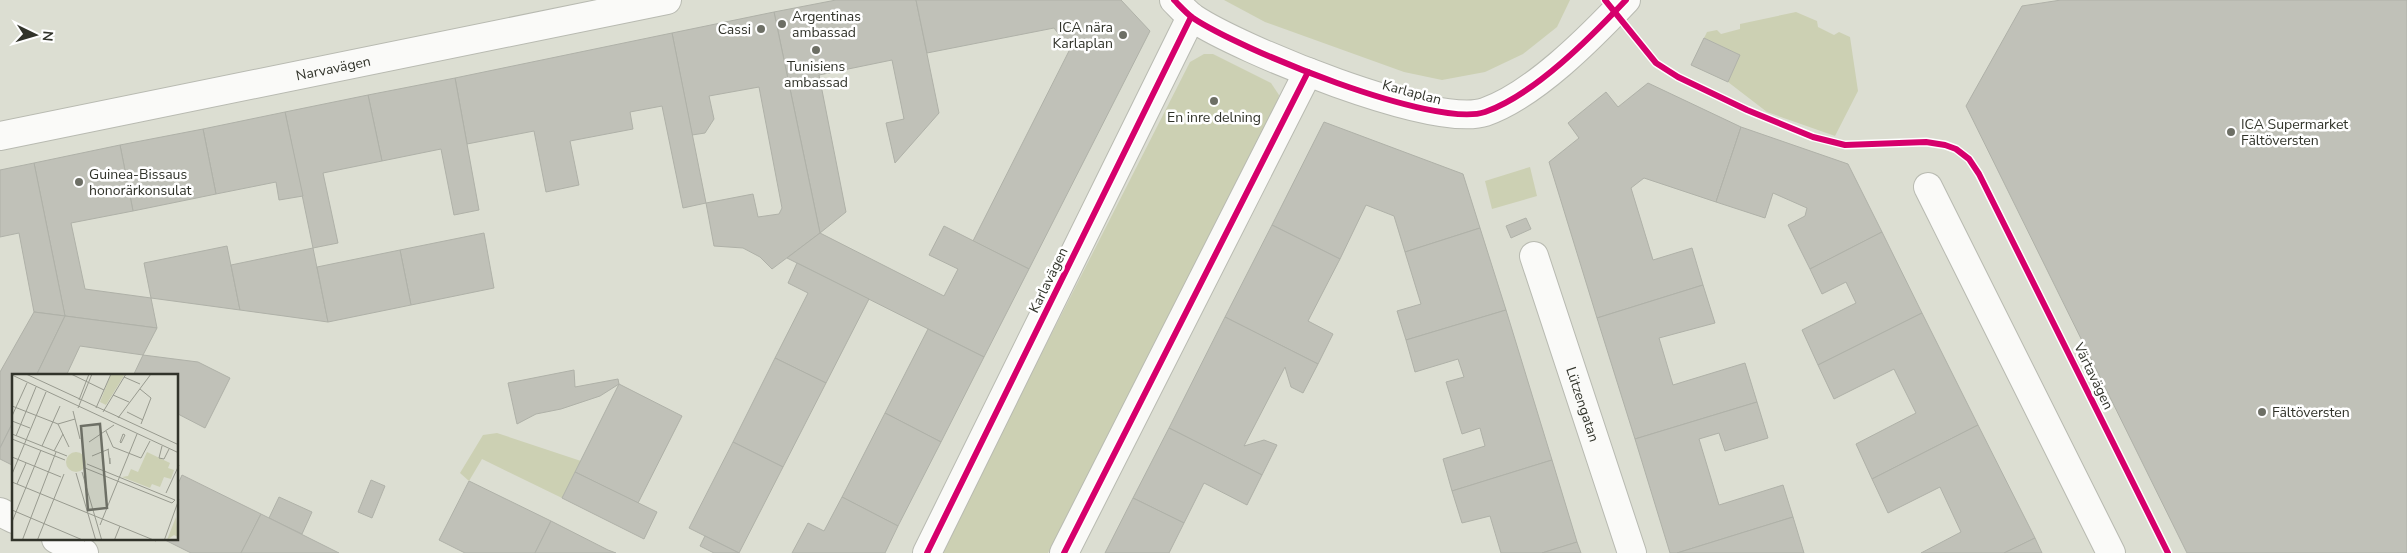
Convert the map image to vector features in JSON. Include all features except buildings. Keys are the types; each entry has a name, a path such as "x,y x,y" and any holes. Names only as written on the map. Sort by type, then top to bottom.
{"street":[{"name":"Narvavägen","path":"0,136 667,0"},
{"name":"Karlaplan","path":"1182,9 1216,32 1308,72 1427,111 1452,114 1483,113 1511,100 1555,68 1626,0"},
{"name":"Karlavägen","path":"927,553 1182,9"},
{"path":"1064,553 1308,72"},
{"path":"1928,187 2111,553"},
{"name":"Lützengatan","path":"1534,256 1632,553"},
{"path":"0,512 12,518"},
{"path":"58,540 84,553"}],"green space":[{"path":"1224,0 1570,0 1557,27 1523,54 1485,72 1442,80 1404,72 1265,22"},
{"path":"1796,12 1817,21 1818,27 1834,35 1839,32 1850,37 1858,91 1835,136 1767,112 1728,82 1740,55 1704,38 1707,32 1717,30 1721,34 1740,29 1740,24"},
{"path":"1204,54 1213,54 1271,83 1279,95 1278,102 1048,553 940,553 1190,62"},
{"path":"1530,167 1537,196 1492,209 1485,181"},
{"path":"497,433 581,461 562,498 482,459 469,481 460,473 483,435"}],"cycle path":[{"path":"1174,0 1193,18 1217,32 1292,66 1382,98 1424,109 1460,114 1485,112 1523,93 1561,64 1626,0"},
{"name":"Värtavägen","path":"1605,0 1656,63 1678,77 1747,110 1813,137 1845,145 1926,142 1956,149 1969,159 1979,174 2168,553"},
{"path":"927,553 1191,17"},
{"path":"1064,553 1308,72"}],"place":[{"name":"Argentinas ambassad","path":"782,24"},
{"name":"Cassi","path":"761,29"},
{"name":"ICA nära Karlaplan","path":"1123,35"},
{"name":"Tunisiens ambassad","path":"816,50"},
{"name":"En inre delning","path":"1214,101"},
{"name":"ICA Supermarket Fältöversten","path":"2231,132"},
{"name":"Guinea-Bissaus honorärkonsulat","path":"79,182"},
{"name":"Fältöversten","path":"2262,412"}]}
